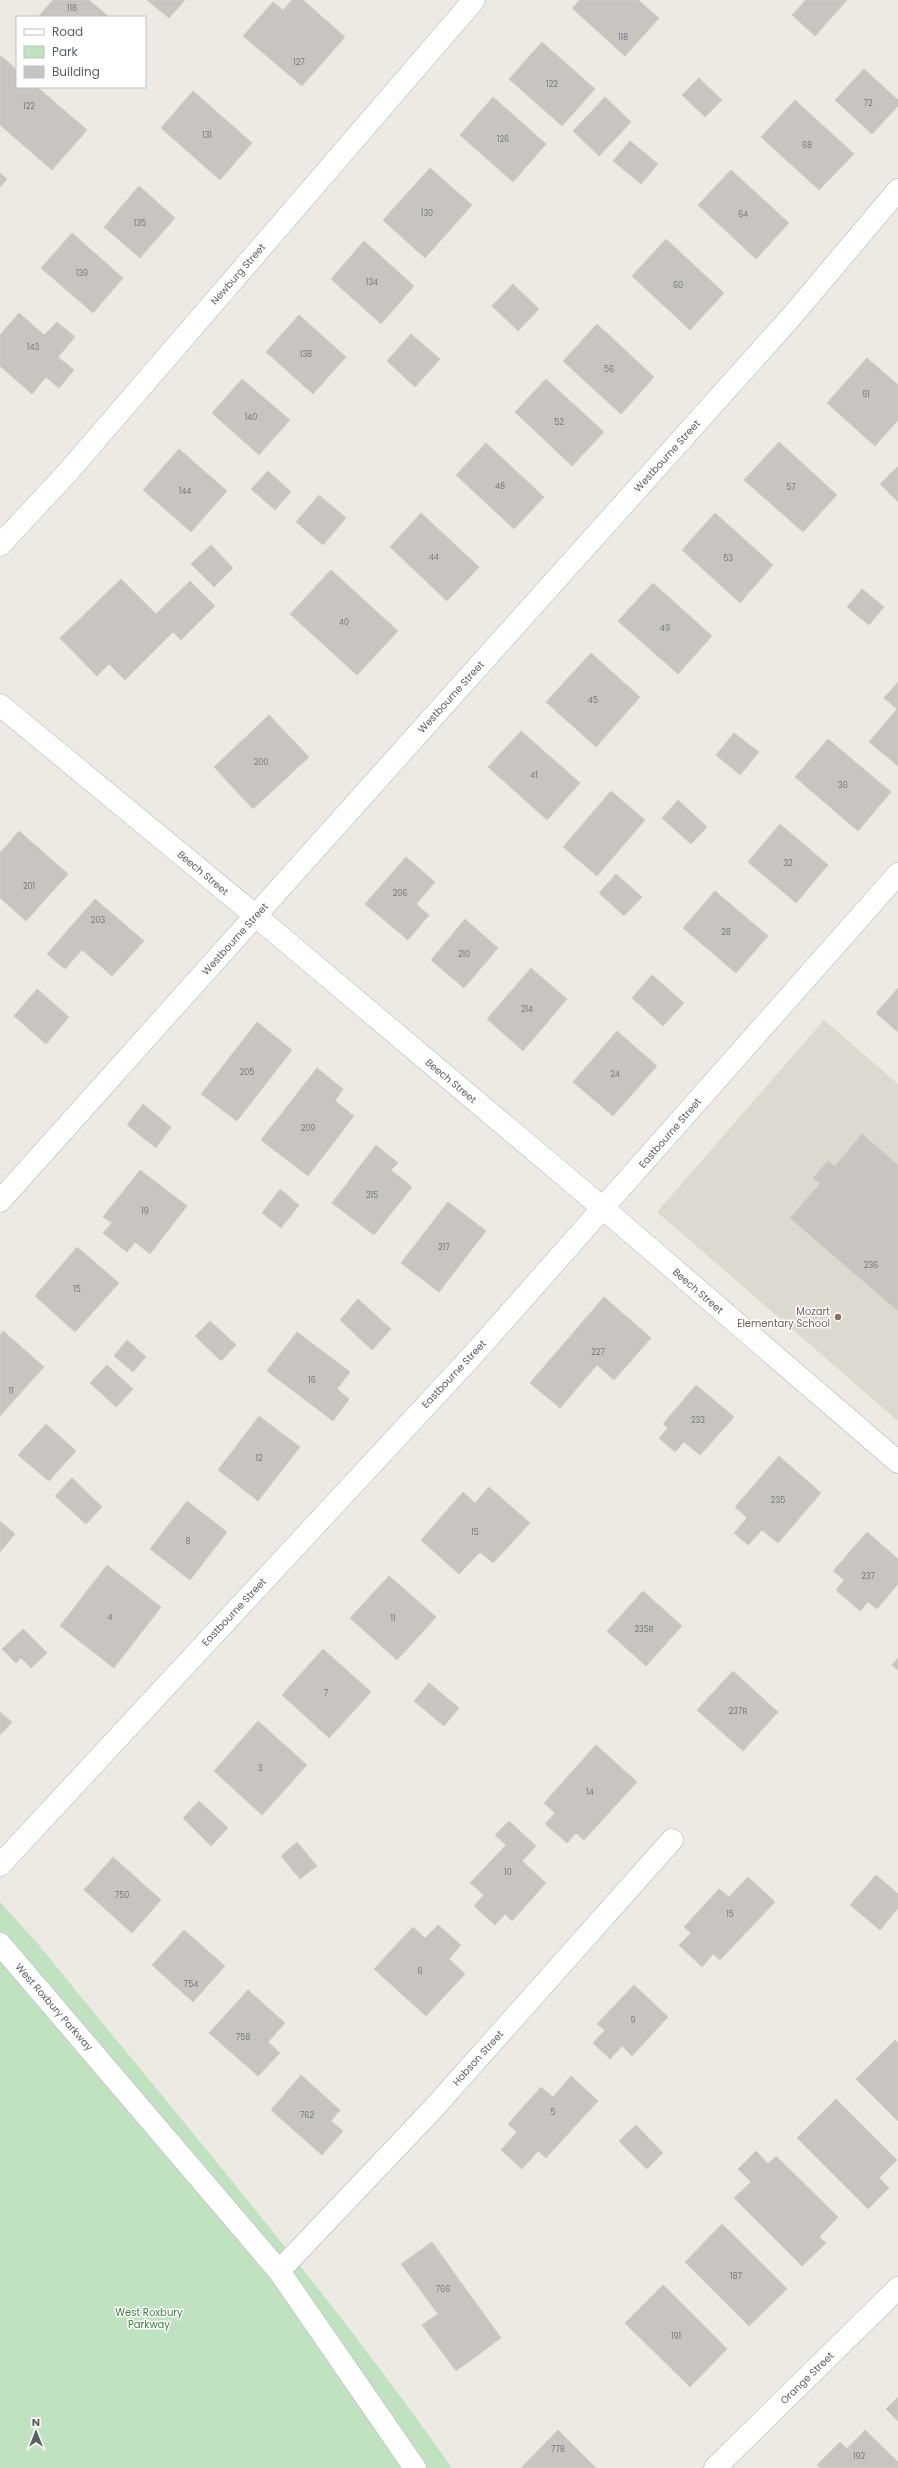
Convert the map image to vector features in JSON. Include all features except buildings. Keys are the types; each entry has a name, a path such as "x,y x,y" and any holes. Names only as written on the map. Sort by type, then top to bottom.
{"street":[{"name":"Newburg Street","path":"0,545 68,472 474,0"},
{"name":"Westbourne Street","path":"0,1201 792,316 898,190"},
{"name":"Beech Street","path":"0,705 256,916 604,1209 898,1462"},
{"name":"Eastbourne Street","path":"0,1865 466,1362 604,1209 898,874"},
{"name":"Hobson Street","path":"279,2271 432,2110 672,1840"},
{"name":"West Roxbury Parkway","path":"0,1944 118,2080 279,2271 415,2468"},
{"name":"Orange Street","path":"714,2468 898,2288"}],"shaded area":[{"name":"Mozart Elementary School","path":"824,1020 898,1084 898,1421 657,1212"}],"green space":[{"name":"West Roxbury Parkway","path":"0,1902 38,1944 302,2268 403,2400 452,2468 0,2468"}],"place":[{"name":"Mozart Elementary School","path":"838,1317"}]}
